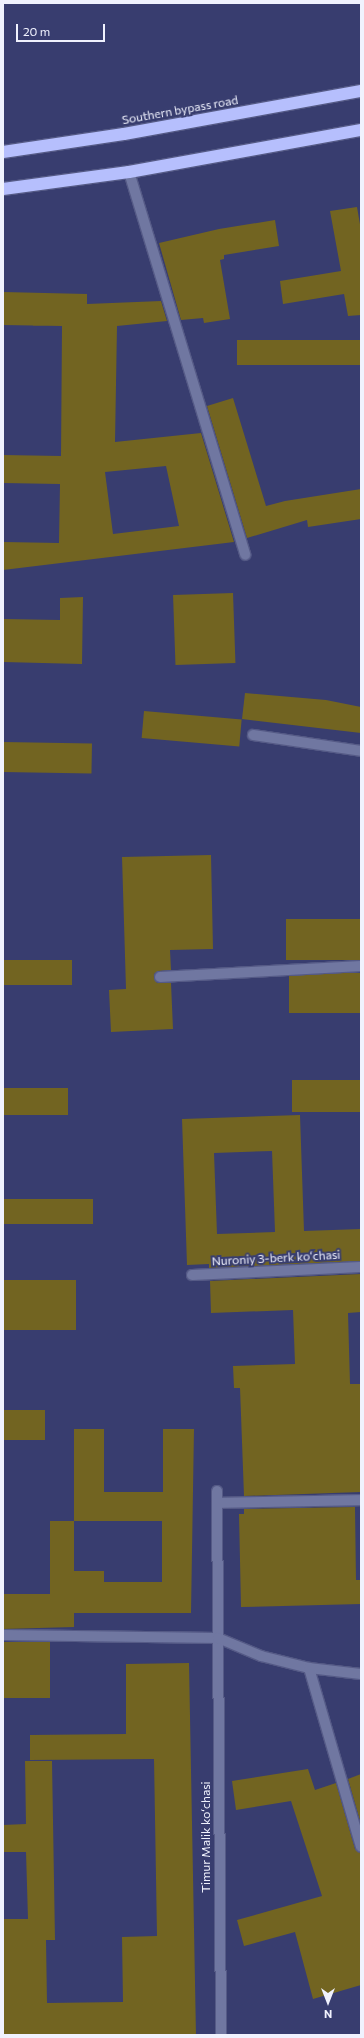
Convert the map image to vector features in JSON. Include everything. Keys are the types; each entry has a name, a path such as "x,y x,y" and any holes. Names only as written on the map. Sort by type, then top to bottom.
{"highway":[{"name":"Southern bypass road","path":"3,152 124,134 361,91"},
{"path":"3,189 129,172 361,130"}],"street":[{"path":"129,172 246,555"},
{"path":"253,735 361,751"},
{"path":"160,977 361,966"},
{"name":"Nuroniy 3-berk koʻchasi","path":"192,1275 361,1267"},
{"name":"Timur Malik koʻchasi","path":"217,1491 220,2035"},
{"path":"217,1503 361,1500"},
{"path":"3,1635 218,1638 261,1656 310,1668 361,1674"},
{"path":"310,1668 361,1846"}],"building":[{"path":"357,207 361,230 361,315 348,316 344,294 283,304 280,281 341,271 330,211"},
{"path":"275,220 279,246 224,255 224,259 220,260 230,319 204,323 203,318 181,320 159,243 219,229"},
{"path":"3,292 87,294 87,304 161,301 167,321 117,326 115,442 201,433 234,542 3,570 3,542 59,543 60,484 3,483 3,455 61,456 62,326 3,325","holes":["166,466 179,526 113,534 105,472"]},
{"path":"237,340 361,340 361,365 237,365"},
{"path":"233,398 266,506 285,501 361,489 361,519 308,527 307,520 247,538 207,406"},
{"path":"233,593 235,663 175,665 173,595"},
{"path":"83,597 82,664 3,662 3,619 60,620 60,598"},
{"path":"245,693 326,700 361,707 361,733 242,719"},
{"path":"144,711 242,720 239,746 142,738"},
{"path":"3,742 92,744 91,774 3,772"},
{"path":"211,855 213,949 170,950 171,970 159,971 154,974 157,983 171,983 173,1029 111,1032 109,990 126,989 122,857"},
{"path":"286,919 361,919 361,960 286,960"},
{"path":"3,960 72,960 72,985 3,985"},
{"path":"289,973 361,973 361,1013 289,1013"},
{"path":"292,1080 361,1080 361,1112 292,1112"},
{"path":"3,1088 68,1088 68,1115 3,1115"},
{"path":"300,1115 304,1231 361,1229 361,1261 209,1268 209,1264 187,1265 182,1119","holes":["272,1151 275,1232 217,1234 214,1153"]},
{"path":"3,1199 93,1199 93,1224 3,1224"},
{"path":"361,1274 361,1312 348,1313 350,1384 361,1384 361,1492 244,1496 240,1388 234,1388 233,1366 295,1364 293,1310 211,1313 210,1281"},
{"path":"3,1280 76,1280 76,1330 3,1330"},
{"path":"3,1410 45,1410 45,1440 3,1440"},
{"path":"74,1429 104,1429 104,1492 163,1492 163,1429 194,1429 191,1613 74,1613 74,1627 3,1629 3,1594 50,1594 50,1521 74,1521","holes":["74,1521 162,1521 162,1582 104,1582 104,1571 74,1571"]},
{"path":"355,1507 356,1580 361,1580 361,1604 241,1607 239,1514 244,1514 244,1509"},
{"path":"3,1642 50,1642 50,1698 3,1698"},
{"path":"189,1663 196,2035 3,2035 3,1919 28,1919 26,1852 3,1852 3,1825 26,1824 25,1761 52,1761 55,1940 46,1940 47,2003 123,2002 122,1937 157,1936 154,1759 30,1760 30,1735 126,1734 126,1664"},
{"path":"308,1769 315,1790 336,1783 355,1849 361,1853 361,1985 313,1999 295,1932 244,1946 237,1920 322,1896 291,1801 236,1810 232,1781"},
{"path":"361,1774 361,1824 348,1779"}]}
